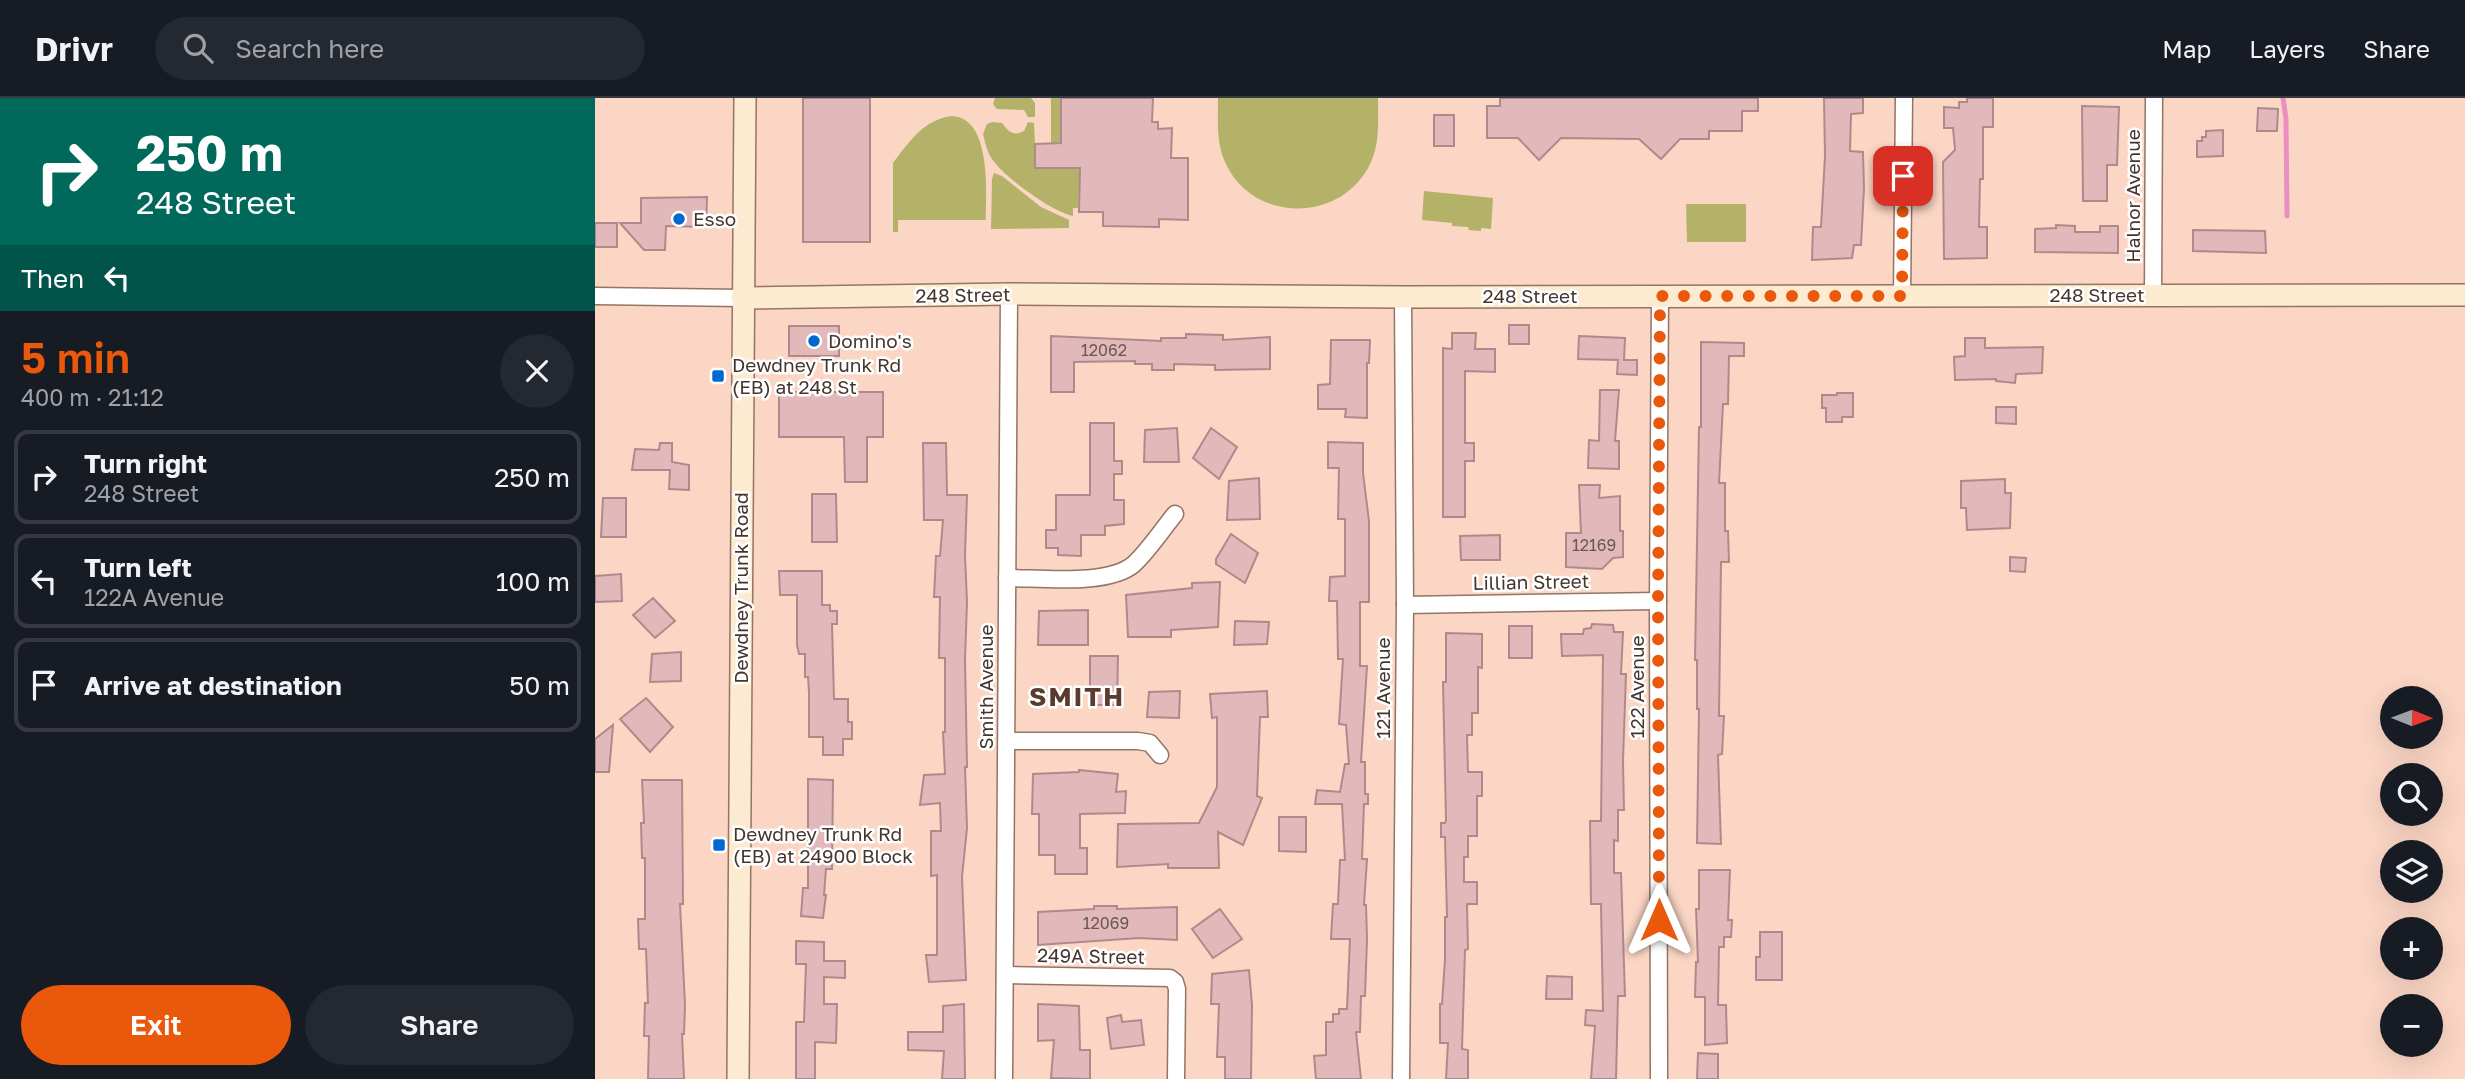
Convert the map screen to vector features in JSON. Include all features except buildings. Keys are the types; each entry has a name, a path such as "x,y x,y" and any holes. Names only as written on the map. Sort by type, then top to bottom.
{"street":[{"name":"Dewdney Trunk Road","path":"738,1079 744,98"},
{"path":"1902,296 1904,98"},
{"name":"Halnor Avenue","path":"2153,295 2154,98"},
{"name":"Smith Avenue","path":"1004,1079 1009,294"},
{"name":"248 Street","path":"595,296 2465,295"},
{"name":"122 Avenue","path":"1659,1079 1660,296"},
{"name":"121 Avenue","path":"1401,1079 1405,605 1403,297"},
{"path":"1007,578 1099,578 1118,574 1133,564 1175,514"},
{"name":"Lillian Street","path":"1405,605 1658,601"},
{"path":"1007,741 1138,740 1150,743 1160,755"},
{"name":"249A Street","path":"1005,975 1170,978 1177,989 1176,1079"}],"shaded area":[{"path":"995,98 1031,98 1035,103 1035,117 1028,117 1024,110 997,109 993,104"},
{"path":"1051,98 1061,98 1061,144 1051,144"},
{"path":"1218,98 1378,98 1377,139 1371,162 1358,182 1340,197 1320,206 1276,206 1255,197 1238,182 1225,162 1219,139"},
{"path":"952,116 965,120 974,129 980,143 986,176 986,220 898,220 898,232 893,232 893,163 925,127"},
{"path":"1028,122 1034,123 1036,168 1080,168 1078,208 1073,208 1073,216 1041,201 998,166 989,153 983,134 987,124 1002,123 1014,133 1024,131"},
{"path":"994,173 1002,176 1041,207 1069,220 1069,228 991,229"},
{"path":"1424,191 1493,198 1491,229 1469,230 1468,227 1452,226 1452,223 1422,220"},
{"path":"1686,204 1746,204 1746,242 1687,242"}],"waterway":[{"path":"2283,98 2286,119 2287,216"}],"place":[{"name":"Esso","path":"679,219"},
{"name":"Domino's","path":"814,341"},
{"name":"Dewdney Trunk Rd (EB) at 248 St","path":"718,376"},
{"name":"Dewdney Trunk Rd (EB) at 24900 Block","path":"719,845"}],"district":[{"name":"SMITH","path":"1077,697"}],"route":[{"path":"1659,920 1660,296 1902,296 1903,176"}]}
